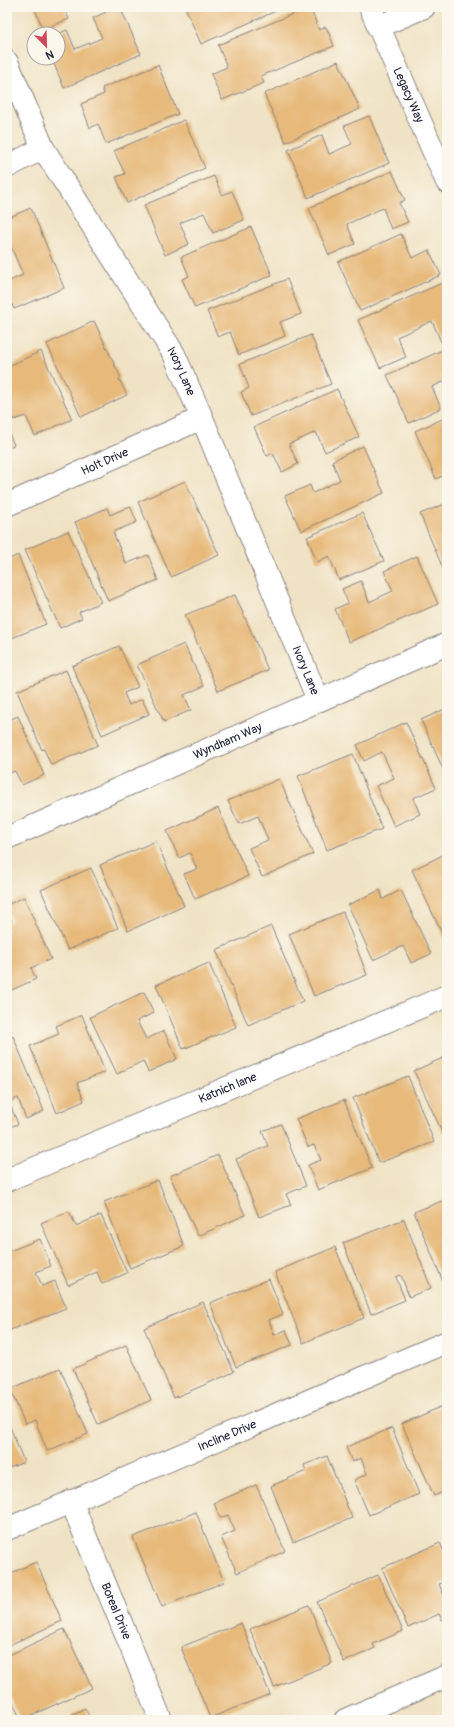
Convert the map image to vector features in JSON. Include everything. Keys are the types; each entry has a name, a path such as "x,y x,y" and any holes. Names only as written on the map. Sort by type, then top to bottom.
{"street":[{"name":"Legacy Way","path":"370,7 447,182"},
{"path":"378,27 424,7"},
{"name":"Ivory Lane","path":"7,62 43,148 174,354 202,418 318,700"},
{"path":"7,167 43,148"},
{"name":"Holt Drive","path":"7,505 202,418"},
{"name":"Wyndham Way","path":"7,838 447,644"},
{"name":"Katnich lane","path":"7,1180 447,996"},
{"name":"Incline Drive","path":"7,1529 447,1342"},
{"name":"Boreal Drive","path":"71,1501 161,1720"},
{"path":"344,1720 447,1676"}],"building":[{"path":"34,7 64,7 69,19 51,26 42,26"},
{"path":"120,7 141,54 64,88 55,66 66,66 66,30 75,49 102,38 93,18"},
{"path":"185,7 285,7 201,44"},
{"path":"310,7 319,30 326,27 334,46 261,76 264,83 222,100 211,74 227,67 218,45"},
{"path":"338,61 360,109 286,142 264,94"},
{"path":"158,65 178,114 106,144 98,124 90,128 81,104 104,94 102,88"},
{"path":"369,116 389,163 308,198 288,150 322,135 329,154 352,144 344,126"},
{"path":"184,120 205,168 127,203 116,177 125,174 114,151"},
{"path":"392,171 405,200 399,203 408,222 391,229 383,208 347,224 355,244 329,255 309,208"},
{"path":"214,176 222,195 232,191 244,220 213,233 204,213 180,223 189,244 165,255 144,205"},
{"path":"31,208 64,288 14,309 7,293 7,282 23,275 10,244 7,245 7,218"},
{"path":"251,227 272,275 195,308 182,279 189,276 181,257"},
{"path":"401,234 412,258 429,250 441,275 360,311 338,262"},
{"path":"287,279 301,314 280,322 285,336 239,355 230,332 218,337 207,311"},
{"path":"442,283 447,295 447,339 441,342 432,321 397,337 406,357 380,368 358,320"},
{"path":"94,321 121,378 119,379 127,395 81,417 47,344"},
{"path":"311,335 331,384 251,416 241,392 249,388 240,364"},
{"path":"447,348 447,380 432,387 441,408 409,423 387,375"},
{"path":"41,351 72,419 35,436 26,416 14,420 7,404 7,367"},
{"path":"337,389 359,437 325,452 316,432 289,444 298,464 282,472 273,453 267,456 254,427"},
{"path":"447,417 447,474 436,479 415,431"},
{"path":"7,429 14,445 7,448"},
{"path":"363,446 384,493 301,531 285,496 310,485 313,493 340,480 332,461"},
{"path":"185,481 219,555 171,577 138,502"},
{"path":"447,503 447,578 420,514"},
{"path":"130,506 137,522 113,532 126,564 148,555 158,580 108,601 75,522 107,508 110,515"},
{"path":"362,513 384,561 339,580 329,556 317,562 307,537"},
{"path":"68,531 101,602 79,612 82,618 60,628 25,550"},
{"path":"18,555 46,624 7,640 7,560"},
{"path":"417,556 438,604 349,642 335,609 348,603 342,589 361,581 369,602 393,591 384,571"},
{"path":"235,595 268,670 218,691 185,615"},
{"path":"184,644 204,686 184,695 191,710 164,722 137,665"},
{"path":"119,646 138,687 124,693 129,705 142,699 149,714 102,735 72,666"},
{"path":"66,670 98,745 51,765 44,749 42,750 17,691"},
{"path":"445,709 447,713 447,778 421,720"},
{"path":"18,716 44,775 22,785 15,771 7,774 7,721"},
{"path":"406,722 436,788 413,798 420,814 394,826 376,786 394,778 382,752 364,761 357,745"},
{"path":"353,754 382,829 327,850 298,776"},
{"path":"279,779 313,854 262,877 249,848 268,840 258,816 239,824 228,801"},
{"path":"218,808 248,876 195,899 184,874 197,869 190,853 179,858 167,831"},
{"path":"156,841 184,906 128,931 100,865"},
{"path":"447,853 447,944 412,870"},
{"path":"91,868 118,928 68,950 41,890"},
{"path":"380,890 383,899 401,890 431,954 411,963 403,946 373,960 348,905"},
{"path":"24,897 51,959 31,968 36,979 7,992 7,923 12,921 7,910 7,905"},
{"path":"343,912 367,975 314,996 289,934"},
{"path":"271,926 303,1001 248,1025 216,950"},
{"path":"209,963 236,1027 183,1049 156,985"},
{"path":"144,992 154,1013 137,1021 146,1039 164,1031 177,1059 148,1072 143,1061 117,1074 90,1017"},
{"path":"82,1015 105,1072 77,1083 84,1101 57,1113 30,1046 59,1034 56,1026"},
{"path":"13,1036 44,1111 26,1119 18,1098 9,1102 18,1124 7,1128 7,1039"},
{"path":"447,1056 447,1133 443,1134 414,1071"},
{"path":"408,1076 434,1142 379,1163 353,1098"},
{"path":"344,1100 372,1168 318,1190 308,1165 321,1160 314,1145 308,1147 296,1119"},
{"path":"281,1124 306,1186 286,1194 291,1205 259,1217 236,1159 268,1146 262,1131"},
{"path":"218,1155 245,1215 198,1236 170,1176"},
{"path":"158,1180 184,1246 130,1268 104,1202"},
{"path":"447,1199 447,1282 444,1284 414,1212"},
{"path":"69,1211 76,1226 101,1215 127,1273 102,1284 97,1272 68,1285 41,1223"},
{"path":"404,1219 431,1288 409,1297 401,1275 396,1277 405,1300 371,1314 343,1243"},
{"path":"40,1239 51,1266 36,1272 42,1286 55,1281 66,1308 10,1330 7,1323 7,1252"},
{"path":"335,1247 364,1318 303,1343 275,1272"},
{"path":"269,1279 283,1314 269,1320 274,1335 286,1330 292,1345 236,1367 210,1303"},
{"path":"203,1302 234,1372 174,1398 144,1328"},
{"path":"126,1345 151,1400 98,1424 73,1369"},
{"path":"60,1368 88,1434 47,1451 35,1420 25,1424 10,1389"},
{"path":"447,1404 447,1490 434,1496 402,1424"},
{"path":"7,1419 24,1462 7,1469"},
{"path":"392,1428 419,1494 369,1515 354,1480 367,1474 361,1458 352,1462 346,1447"},
{"path":"327,1456 352,1518 293,1542 271,1486 306,1471 304,1465"},
{"path":"256,1485 285,1551 237,1573 221,1537 235,1531 228,1515 220,1518 214,1503"},
{"path":"196,1512 224,1582 162,1607 133,1537"},
{"path":"440,1543 447,1558 447,1581 439,1584 447,1603 447,1618 442,1620 439,1614 408,1628 382,1568"},
{"path":"36,1562 62,1621 7,1646 7,1575"},
{"path":"378,1575 403,1631 373,1644 375,1648 344,1662 317,1602"},
{"path":"309,1605 332,1663 274,1687 250,1629"},
{"path":"241,1623 270,1694 210,1718 181,1647"},
{"path":"64,1629 92,1688 21,1720 7,1690 7,1656"},
{"path":"85,1708 91,1720 73,1720 71,1715"}]}
